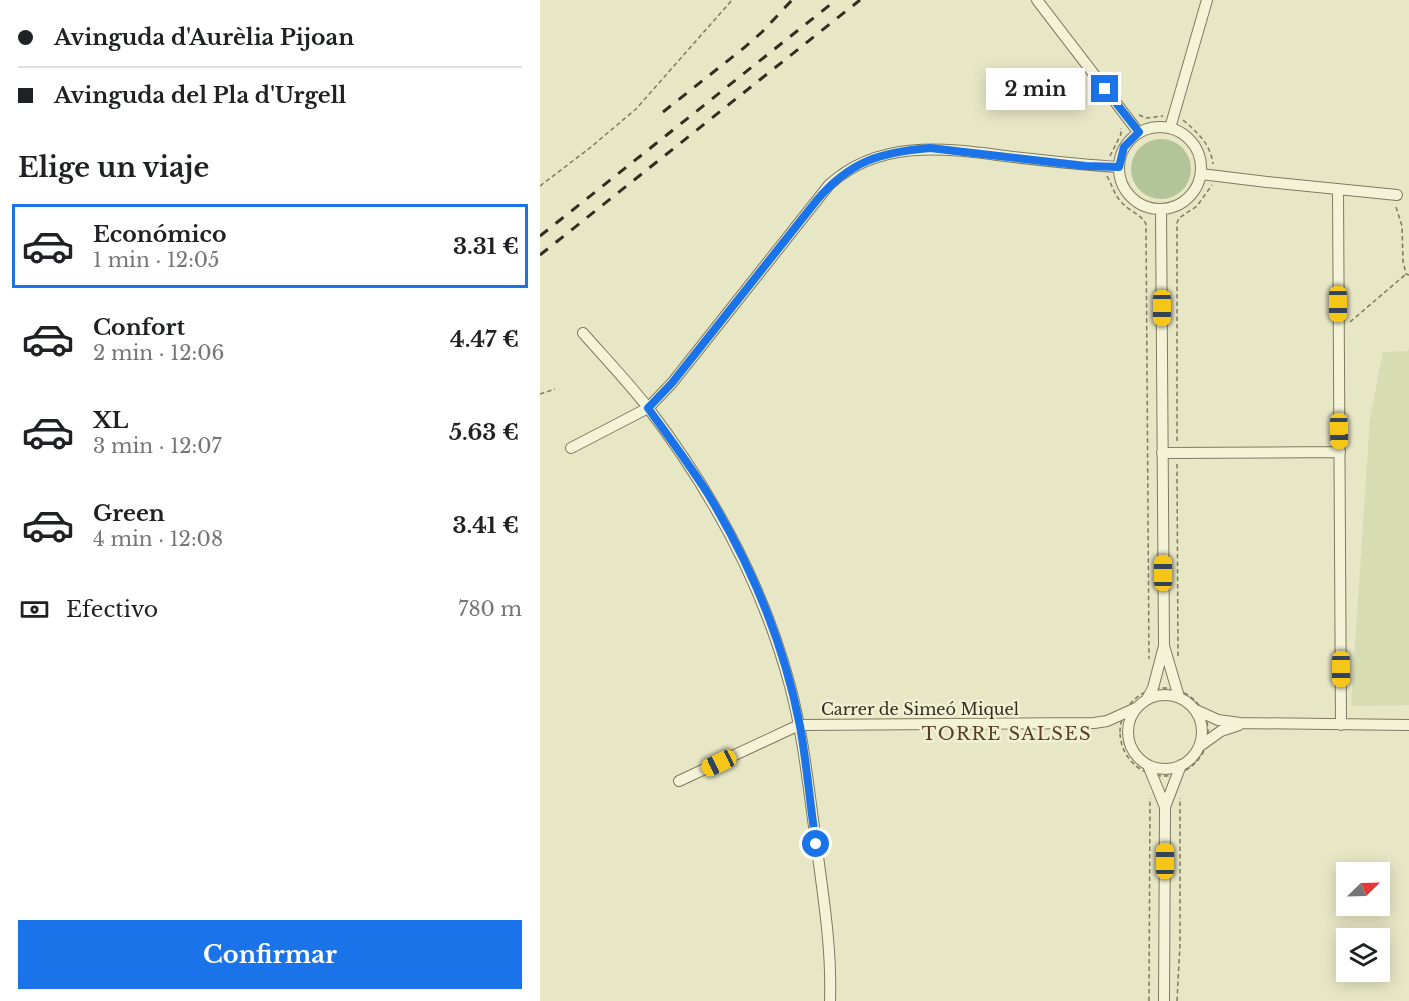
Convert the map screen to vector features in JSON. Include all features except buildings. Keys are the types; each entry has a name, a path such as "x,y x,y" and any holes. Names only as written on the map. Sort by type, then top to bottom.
{"street":[{"path":"1037,0 1139,132"},
{"path":"1170,128 1207,0"},
{"path":"1170,128 1194,145 1201,174 1187,199 1161,210 1150,208 1131,198 1124,189 1119,167 1124,147 1139,132 1170,128"},
{"path":"571,448 648,408 672,383 829,185 855,166 876,158 907,151 943,148 1086,166 1119,167"},
{"path":"1201,174 1395,194"},
{"path":"1338,189 1341,725"},
{"path":"1161,210 1164,646 1182,693 1200,712 1218,720 1248,724 1409,725"},
{"path":"583,333 648,408 708,494 742,555 775,637 800,725 827,932 830,1001"},
{"path":"1162,453 1340,452"},
{"path":"1164,646 1146,692 1130,719 1128,736 1134,753 1165,807"},
{"path":"1146,692 1182,693"},
{"name":"Carrer de Simeó Miquel","path":"679,781 800,725 1094,723 1136,708"},
{"path":"1200,712 1203,743"},
{"path":"1164,1001 1165,807 1184,770 1203,743 1221,731 1248,724"},
{"path":"1146,771 1184,770"}],"path":[{"path":"540,186 636,109 732,0"},
{"path":"1138,115 1146,118 1166,115"},
{"path":"1182,116 1206,143 1215,167"},
{"path":"1108,158 1121,134 1118,123"},
{"path":"1104,174 1109,178 1122,204 1141,217 1146,224 1149,662"},
{"path":"1178,657 1176,223 1197,206 1211,186 1216,183"},
{"path":"1338,323 1351,322 1408,274 1403,261 1402,226 1395,194"},
{"path":"540,394 555,389"},
{"path":"1164,688 1182,693 1198,704 1208,727 1203,752 1196,763 1184,770 1161,776 1146,771 1128,758 1122,745 1120,730 1124,714 1131,703 1146,692 1164,688"},
{"path":"1178,1001 1180,791"},
{"path":"1149,1001 1150,794"}],"green space":[{"path":"1161,139 1182,148 1191,169 1182,190 1161,199 1140,190 1131,169 1140,148"},
{"path":"1409,347 1409,705 1351,706 1370,418 1383,352 1408,351"}],"railway":[{"path":"663,112 745,47 792,0"},
{"path":"540,236 836,0"},
{"path":"540,255 860,0"}],"district":[{"name":"TORRE SALSES","path":"1007,734"}],"route":[{"path":"816,844 800,725 782,656 759,592 719,513 693,471 648,408 672,383 829,185 837,178 855,166 876,158 930,148 1086,166 1119,167 1124,147 1139,132 1105,89"}]}
